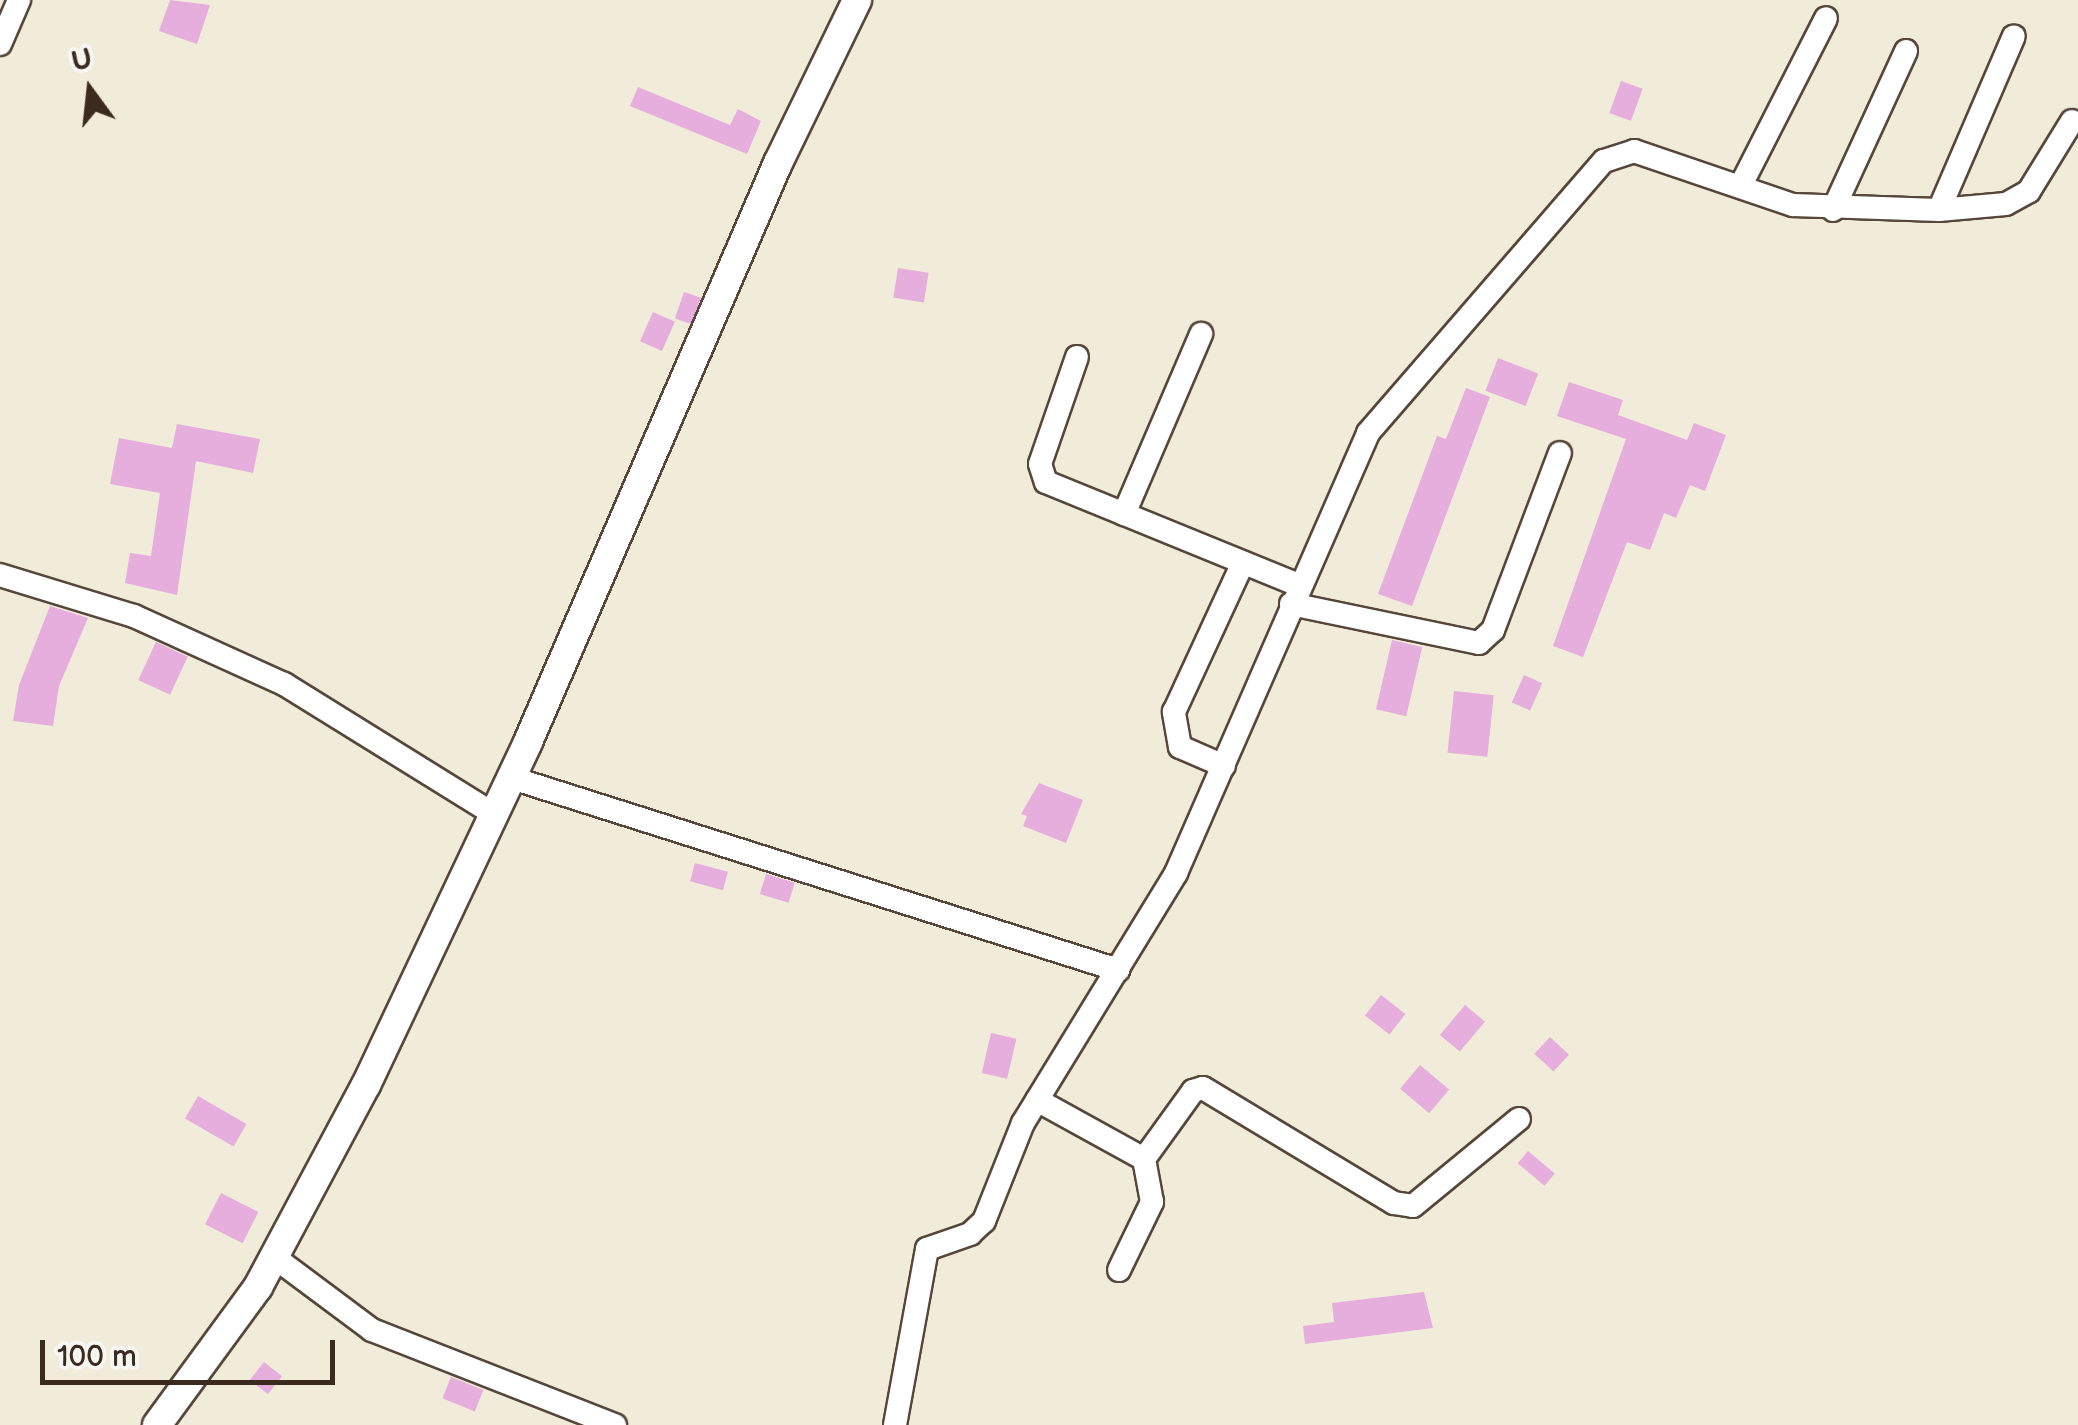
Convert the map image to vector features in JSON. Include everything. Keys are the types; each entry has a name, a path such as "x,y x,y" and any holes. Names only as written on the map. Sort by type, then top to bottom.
{"main road":[{"path":"157,1425 213,1356 274,1257 366,1085 512,778 778,163 858,0"}],"street":[{"path":"0,44 19,0"},
{"path":"1741,186 1826,18"},
{"path":"1939,210 2014,36"},
{"path":"1834,210 1906,51"},
{"path":"895,1425 927,1249 978,1228 1037,1100 1176,874 1295,594 1378,417 1604,162 1634,151 1792,205 1834,210 1939,210 2006,204 2028,191 2072,121"},
{"path":"1124,514 1201,334"},
{"path":"1077,357 1041,476 1242,562 1295,594 1468,644 1488,638 1560,453"},
{"path":"1224,766 1180,747 1174,712 1242,562"},
{"path":"0,575 134,616 284,684 495,815"},
{"path":"512,778 1118,970"},
{"path":"1119,1270 1152,1202 1144,1159 1194,1091 1203,1088 1394,1203 1413,1206 1520,1119"},
{"path":"1037,1100 1144,1159"},
{"path":"274,1257 372,1330 615,1425"}],"building":[{"path":"170,0 210,5 197,44 159,31"},
{"path":"1621,81 1643,89 1631,121 1609,113"},
{"path":"638,87 730,125 738,109 761,121 747,154 630,106"},
{"path":"898,268 929,273 924,302 893,298"},
{"path":"684,292 701,298 692,324 675,318"},
{"path":"653,312 675,322 662,351 640,341"},
{"path":"1498,358 1538,373 1526,406 1485,391"},
{"path":"1569,382 1623,400 1618,415 1687,440 1694,423 1726,435 1705,491 1690,485 1676,518 1664,513 1650,550 1627,542 1583,657 1553,646 1626,439 1557,416"},
{"path":"1466,388 1490,397 1412,606 1378,594 1437,436 1446,439"},
{"path":"177,424 260,439 253,473 196,461 177,595 125,583 130,553 151,556 160,493 110,484 119,438 172,448"},
{"path":"50,606 88,618 59,686 53,726 13,721 19,685"},
{"path":"1392,640 1422,647 1406,716 1376,709"},
{"path":"156,642 188,657 170,695 138,680"},
{"path":"1524,675 1542,683 1530,711 1512,702"},
{"path":"1454,691 1494,695 1487,757 1448,753"},
{"path":"1039,783 1083,800 1066,843 1023,826 1027,816 1021,814"},
{"path":"695,863 728,872 723,890 690,881"},
{"path":"766,874 795,883 789,903 760,894"},
{"path":"1381,995 1405,1014 1389,1035 1365,1015"},
{"path":"1465,1005 1485,1022 1460,1052 1440,1035"},
{"path":"991,1033 1016,1039 1007,1079 982,1073"},
{"path":"1550,1037 1569,1055 1553,1072 1534,1054"},
{"path":"1420,1065 1449,1089 1429,1113 1400,1089"},
{"path":"198,1096 246,1124 233,1147 185,1119"},
{"path":"1528,1151 1555,1173 1545,1186 1518,1163"},
{"path":"221,1193 258,1212 243,1243 205,1224"},
{"path":"1424,1292 1433,1328 1305,1344 1303,1326 1334,1322 1332,1303"},
{"path":"264,1362 282,1376 268,1394 250,1380"},
{"path":"451,1377 483,1390 475,1411 442,1398"}]}
